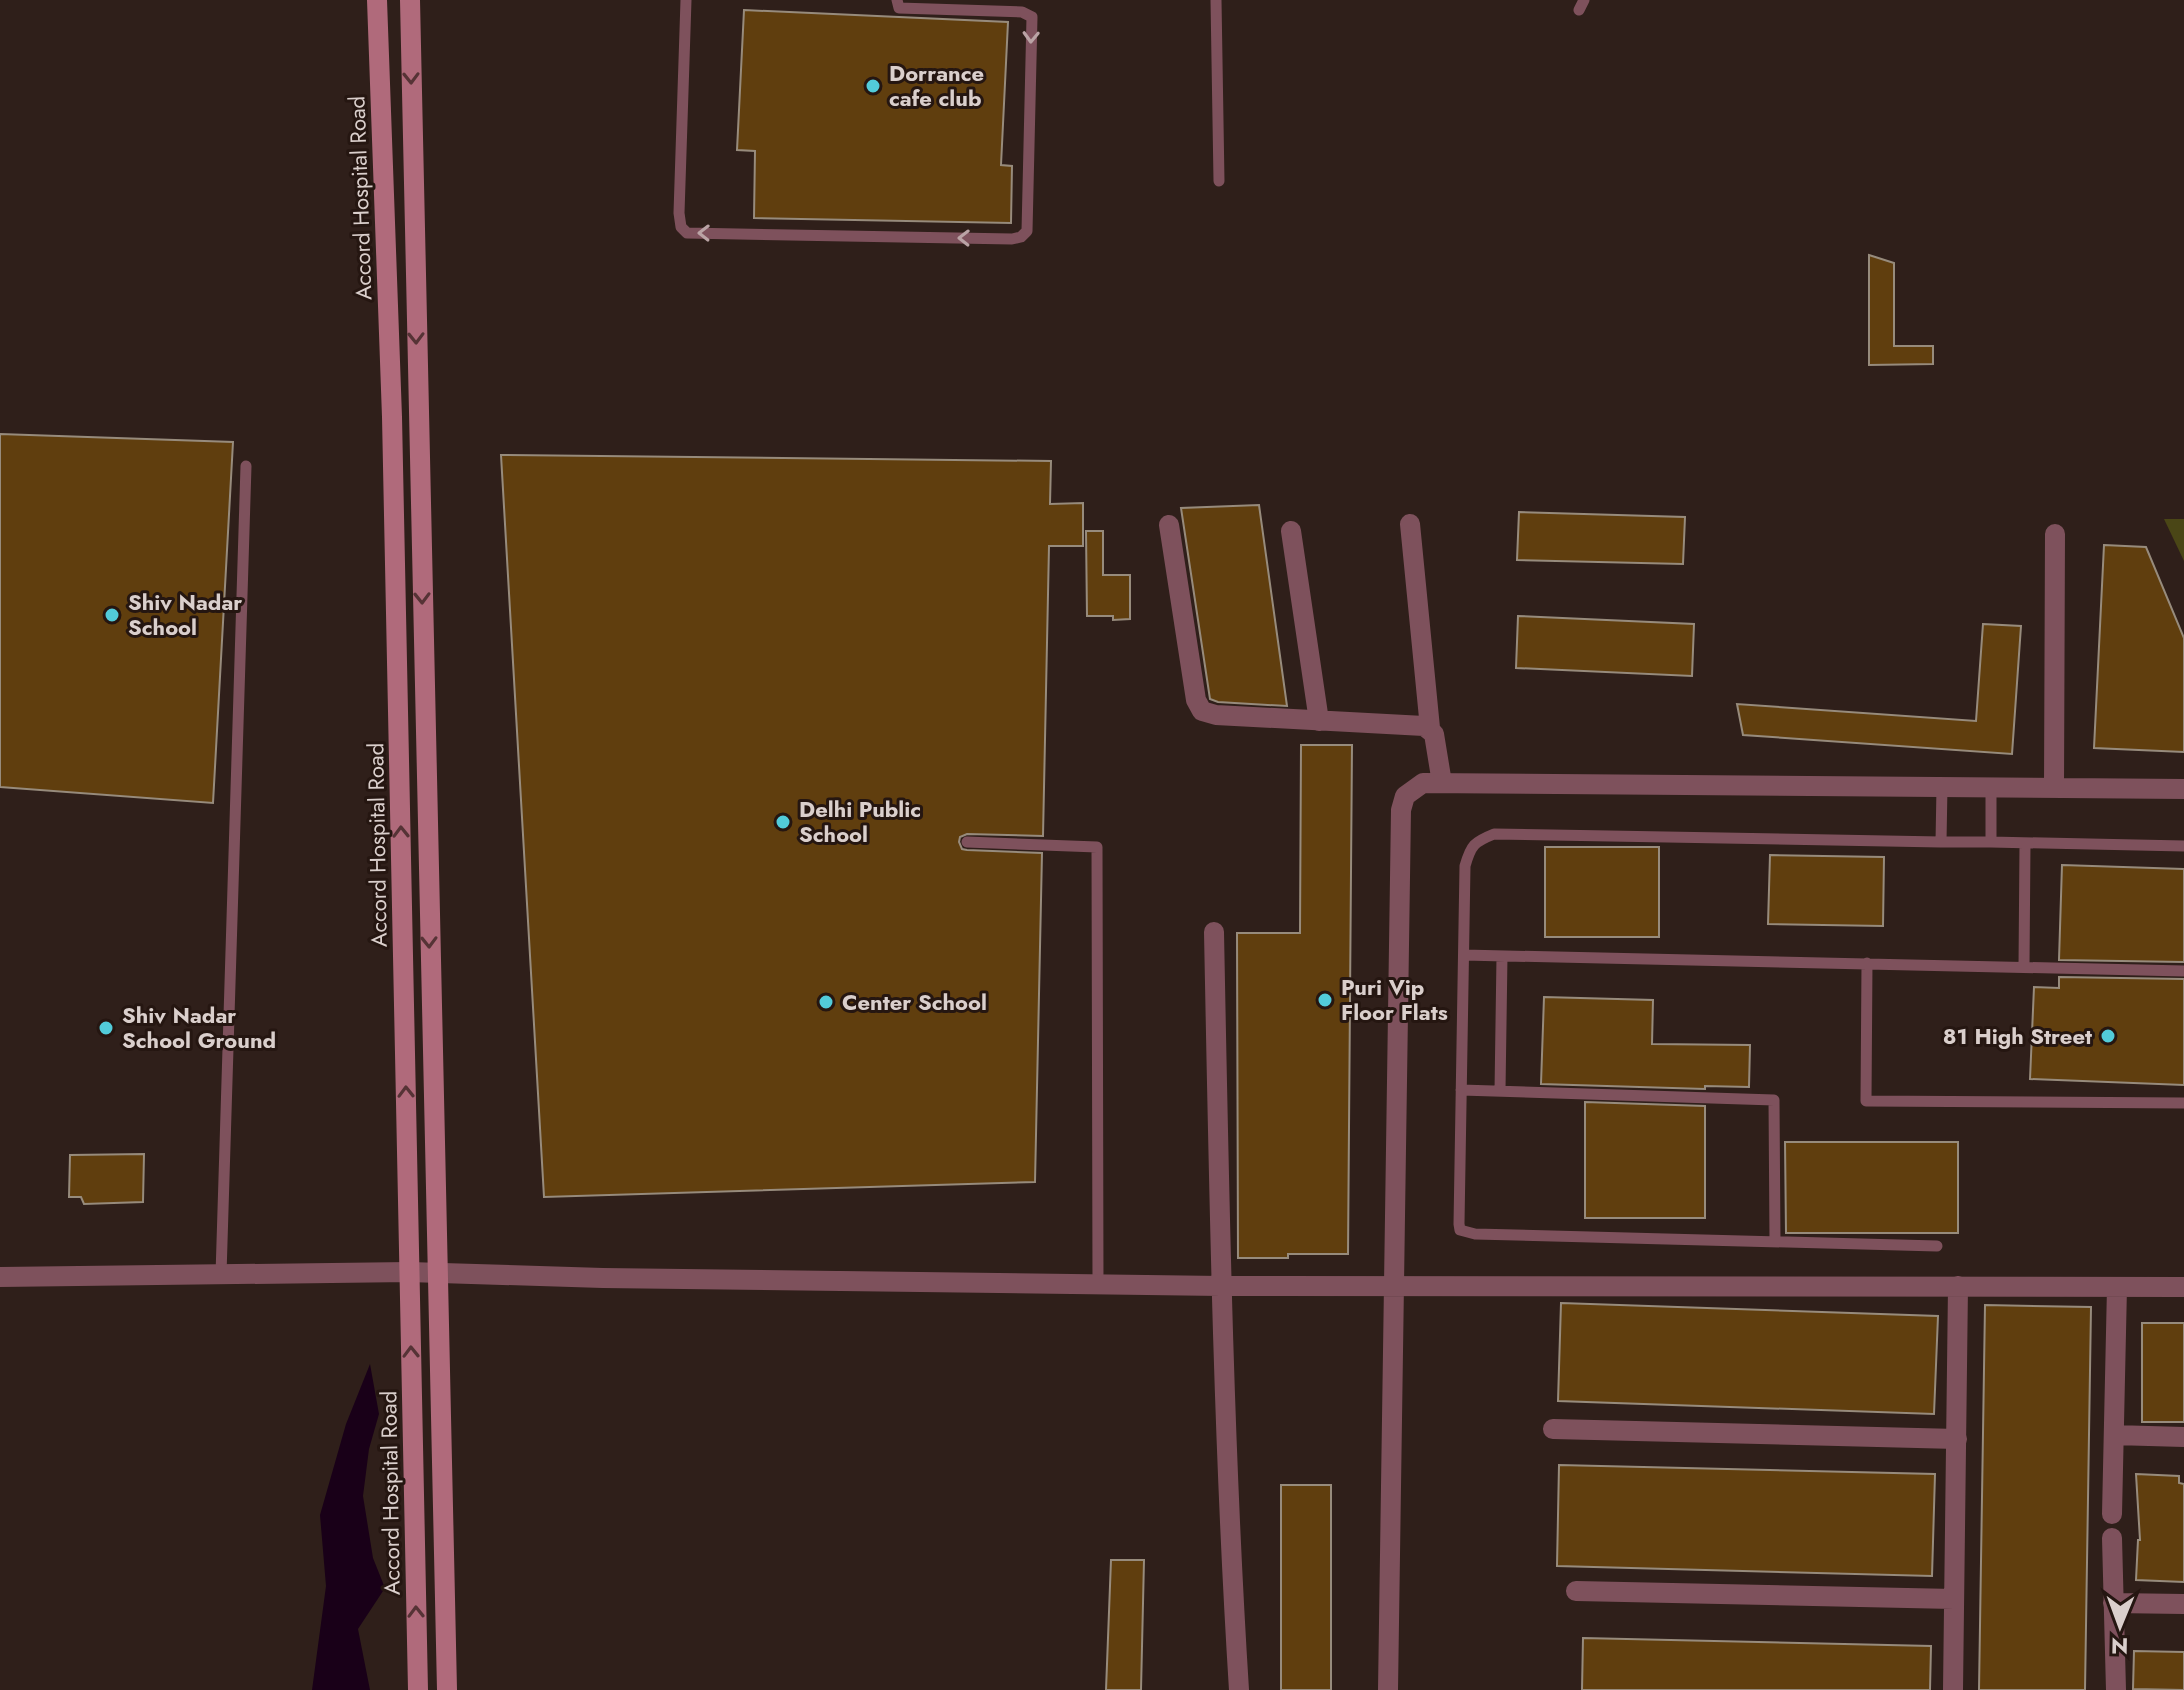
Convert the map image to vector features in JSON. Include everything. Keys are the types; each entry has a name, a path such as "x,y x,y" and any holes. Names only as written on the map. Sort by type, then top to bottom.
{"street":[{"name":"Accord Hospital Road","path":"377,0 392,417 418,1690"},
{"path":"410,0 447,1690"},
{"path":"1410,524 1430,728 1434,734 1442,783"},
{"path":"1169,525 1196,700 1202,711 1216,715 1430,728"},
{"path":"1291,531 1319,721"},
{"path":"2054,787 2055,534"},
{"path":"1388,1690 1401,810 1405,796 1423,783 2184,789"},
{"path":"1214,932 1221,1286 1239,1690"},
{"path":"0,1277 409,1272 603,1278 1221,1286 2184,1287"},
{"path":"1953,1690 1958,1286"},
{"path":"2112,1514 2117,1287"},
{"path":"1553,1429 1957,1439"},
{"path":"2114,1435 2184,1437"},
{"path":"2112,1538 2116,1690"},
{"path":"1576,1591 1954,1599"},
{"path":"2113,1603 2184,1604"}],"lane":[{"path":"686,0 679,213 681,227 687,233 1021,237 1027,231 1032,17 1022,12 899,8 897,0"},
{"path":"1216,0 1219,181"},
{"path":"221,1275 246,466"},
{"path":"1941,842 1942,787"},
{"path":"1991,788 1991,842"},
{"path":"1937,1246 1466,1233 1460,1230 1465,866 1469,852 1476,841 1494,834 2184,846"},
{"path":"967,842 1097,847 1098,1284"},
{"path":"2024,966 2025,843"},
{"path":"1464,955 2184,971"},
{"path":"1500,1091 1502,956"},
{"path":"1867,963 1866,1101 2184,1103"},
{"path":"1461,1090 1774,1100 1775,1242"}],"shaded area":[{"path":"2164,519 2184,519 2184,561"},
{"path":"370,1364 379,1414 369,1449 363,1496 373,1558 385,1588 358,1629 370,1690 312,1690 326,1586 320,1515 346,1424"}],"building":[{"name":"Dorrance cafe club","path":"744,10 1008,22 1001,165 1012,166 1011,223 754,218 755,151 737,150"},
{"path":"1869,255 1894,263 1894,346 1933,346 1933,364 1869,365"},
{"name":"Shiv Nadar School","path":"0,434 233,442 213,803 0,787"},
{"name":"Delhi Public School","path":"501,455 1051,461 1050,504 1083,503 1083,546 1049,546 1043,836 967,834 960,837 959,842 962,849 967,850 1042,853 1035,1182 544,1197"},
{"path":"1259,505 1287,706 1210,699 1181,508"},
{"path":"1519,512 1685,517 1683,564 1517,560"},
{"path":"1086,531 1103,531 1103,575 1130,575 1130,619 1087,616"},
{"path":"2104,545 2146,547 2184,638 2184,752 2094,748"},
{"path":"1518,616 1694,624 1692,676 1516,668"},
{"path":"1983,624 2021,626 2012,754 1743,735 1737,704 1976,721"},
{"path":"1301,745 1352,745 1348,1254 1238,1258 1237,933 1300,933"},
{"path":"1545,847 1659,847 1659,937 1545,937"},
{"path":"1770,855 1884,857 1883,926 1768,924"},
{"path":"2062,865 2184,869 2184,962 2059,960"},
{"name":"81 High Street","path":"2059,977 2184,979 2184,1085 2030,1079 2034,987 2059,988"},
{"path":"1544,997 1653,1000 1652,1044 1750,1045 1749,1087 1705,1086 1705,1089 1541,1084"},
{"path":"1585,1102 1705,1106 1705,1218 1585,1218"},
{"path":"1785,1142 1958,1142 1958,1233 1786,1233"},
{"path":"144,1154 143,1202 84,1204 81,1197 69,1197 70,1155"},
{"path":"1561,1303 1938,1316 1934,1414 1558,1401"},
{"path":"1985,1305 2091,1307 2085,1690 1979,1690"},
{"path":"2142,1323 2184,1323 2184,1422 2142,1422"},
{"path":"1559,1465 1935,1474 1932,1576 1557,1566"},
{"path":"2136,1474 2179,1476 2179,1483 2184,1484 2184,1582 2136,1580 2140,1540"},
{"path":"1281,1485 1331,1485 1331,1690 1281,1690"},
{"path":"1111,1560 1144,1560 1141,1690 1106,1690"},
{"path":"1583,1638 1931,1646 1930,1690 1582,1690"},
{"path":"2134,1651 2184,1652 2184,1690 2133,1689"}],"place":[{"name":"Dorrance cafe club","path":"873,86"},
{"name":"Shiv Nadar School","path":"112,615"},
{"name":"Delhi Public School","path":"783,822"},
{"name":"Puri Vip Floor Flats","path":"1325,1000"},
{"name":"Center School","path":"826,1002"},
{"name":"Shiv Nadar School Ground","path":"106,1028"},
{"name":"81 High Street","path":"2108,1036"}]}
